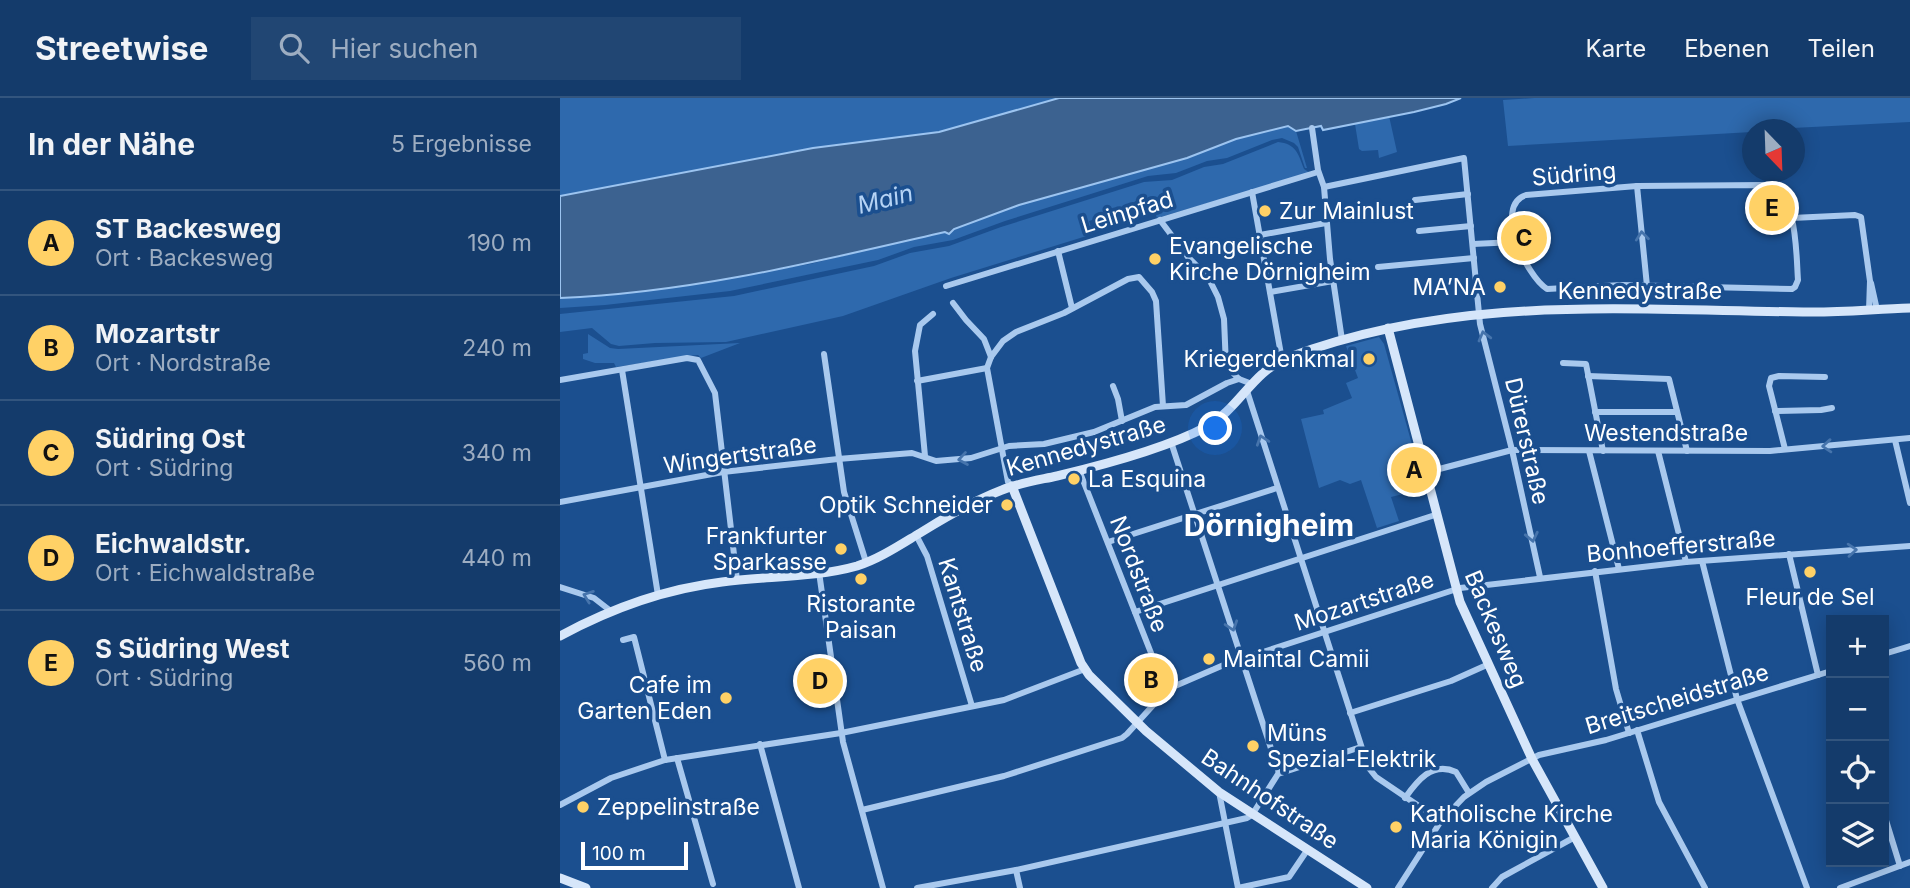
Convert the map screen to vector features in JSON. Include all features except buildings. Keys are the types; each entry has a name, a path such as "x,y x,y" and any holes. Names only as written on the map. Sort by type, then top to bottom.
{"main road":[{"name":"Kennedystraße","path":"560,636 657,595 694,586 819,572 866,562 988,496 1012,486 1079,470 1171,442 1215,421 1236,404 1267,369 1283,360 1388,328 1479,313 1599,309 1804,312 1910,308"},
{"name":"Backesweg","path":"1388,328 1455,589 1532,759 1603,888"},
{"name":"Bahnhofstraße","path":"1012,486 1085,669 1138,723 1219,792 1367,888"},
{"path":"560,878 586,888"}],"street":[{"path":"1311,128 1318,172 1324,187 1326,223 1342,340"},
{"name":"Dürerstraße","path":"1324,187 1464,158 1479,313 1541,577"},
{"name":"Leinpfad","path":"946,286 1318,172"},
{"name":"Südring","path":"1637,186 1647,285"},
{"name":"Südring","path":"1637,186 1772,186 1782,194 1793,218 1798,280 1796,287 1792,289 1647,285 1547,289 1537,279 1515,242 1513,204 1518,197 1534,194 1637,186"},
{"path":"1252,192 1283,360"},
{"path":"1415,200 1468,194"},
{"path":"1793,218 1855,215 1863,219 1873,310"},
{"path":"1160,220 1188,257 1208,277 1215,290 1224,319 1226,366 1249,388 1300,558 1372,774 1441,821"},
{"path":"1260,235 1326,223"},
{"path":"1419,231 1471,226"},
{"path":"1473,244 1515,242"},
{"path":"1213,253 1261,244"},
{"path":"1058,251 1072,308"},
{"path":"1378,267 1474,258"},
{"path":"1012,486 1008,482 987,368 991,357 1003,341 1016,332 1137,276 1146,284 1156,301 1163,406"},
{"path":"1270,292 1333,281"},
{"path":"953,303 984,339 991,357"},
{"path":"925,456 915,351 920,326 933,314"},
{"path":"824,354 844,492 866,562"},
{"path":"560,380 687,358 700,362 715,393 737,580"},
{"path":"1563,363 1586,364 1602,451"},
{"path":"916,381 987,368"},
{"path":"622,370 657,595"},
{"path":"1588,376 1669,379 1687,451"},
{"path":"1785,449 1769,386 1773,377 1825,377"},
{"name":"Wingertstraße","path":"560,502 723,472 838,459 912,453 925,456 931,461 960,460 1002,449 1094,432 1155,407 1186,405 1239,379"},
{"path":"1113,386 1122,421"},
{"path":"1775,411 1832,408"},
{"path":"1595,412 1677,412"},
{"name":"Westendstraße","path":"1424,473 1512,450 1785,449 1910,438"},
{"path":"1895,440 1910,503"},
{"path":"1171,442 1279,773"},
{"path":"1589,451 1619,569"},
{"path":"1658,451 1686,562"},
{"name":"Nordstraße","path":"1079,470 1166,691"},
{"path":"1108,542 1278,488"},
{"path":"1135,612 1436,515"},
{"name":"Kantstraße","path":"916,535 927,556 972,706"},
{"name":"Bonhoefferstraße","path":"1455,589 1686,562 1910,546"},
{"path":"1792,554 1818,675"},
{"path":"1702,561 1737,699 1807,888"},
{"path":"1595,571 1616,689 1629,733"},
{"path":"819,572 841,733 883,888"},
{"path":"560,587 594,598 612,612"},
{"name":"Mozartstraße","path":"862,810 1013,774 1122,738 1166,691 1242,659 1455,589"},
{"path":"623,640 634,637 665,760"},
{"path":"1889,652 1910,646"},
{"path":"1350,713 1451,681 1489,664"},
{"path":"560,805 611,778 665,760 841,733 1004,700 1085,669"},
{"name":"Breitscheidstraße","path":"1398,888 1441,821 1469,793 1532,759 1629,733 1826,673"},
{"path":"1637,730 1659,802 1705,888"},
{"path":"760,744 799,888"},
{"path":"916,888 1016,870 1252,815 1279,773 1361,747"},
{"path":"677,758 713,884"},
{"path":"1405,798 1421,777 1442,769 1455,772 1469,793"},
{"path":"1219,792 1238,888 1289,877 1308,849"},
{"path":"1889,830 1900,866"},
{"path":"1492,888 1502,877 1575,837"},
{"path":"1840,888 1910,862"},
{"path":"1016,870 1020,888"}],"shaded area":[{"path":"560,98 1059,98 939,132 813,148 560,196"},
{"path":"1910,98 1910,122 1805,127 1805,119 1742,119 1742,133 1508,146 1503,100"},
{"path":"1389,116 1397,152 1379,158 1378,150 1359,149 1355,124"},
{"path":"1288,126 1296,131 1307,168 1298,147 1282,138 1227,158 1207,161 1176,173 1148,176 953,240 914,247 878,260 730,291 560,308 560,298 660,289 810,264 953,229 1019,205 1187,158 1236,139"},
{"path":"1278,142 1293,147 1304,169 1310,173 1157,218 1151,203 1089,221 1093,234 951,278 843,316 726,342 619,346 611,344 592,328 560,332 560,314 734,296 874,266 910,253 949,246 1144,182 1172,180 1204,167 1223,164"},
{"path":"588,334 610,348 618,349 740,343 701,358 698,355 688,356 616,367 614,363 595,363 583,359 583,354 588,353"},
{"path":"1379,337 1384,344 1416,459 1416,464 1411,465 1413,473 1418,473 1423,489 1391,497 1399,521 1377,528 1361,480 1350,484 1340,480 1319,488 1301,419 1324,414 1323,410 1352,398 1346,383 1358,378 1346,346"}],"water":[{"name":"Main","path":"1059,98 1461,98 1414,112 1323,130 1321,126 1296,131 1288,126 1236,139 1187,158 1019,205 954,229 949,234 945,232 706,283 560,298 560,196 813,148 939,132"}],"place":[{"name":"S Südring West","path":"1772,208"},
{"name":"Zur Mainlust","path":"1265,211"},
{"name":"Südring Ost","path":"1524,238"},
{"name":"Evangelische Kirche Dörnigheim","path":"1155,259"},
{"name":"MA’NA","path":"1500,287"},
{"name":"Kriegerdenkmal","path":"1369,359"},
{"name":"ST Backesweg","path":"1414,470"},
{"name":"La Esquina","path":"1074,479"},
{"name":"Optik Schneider","path":"1007,505"},
{"name":"Frankfurter Sparkasse","path":"841,549"},
{"name":"Fleur de Sel","path":"1810,572"},
{"name":"Ristorante Paisan","path":"861,579"},
{"name":"Maintal Camii","path":"1209,659"},
{"name":"Mozartstr","path":"1151,680"},
{"name":"Eichwaldstr.","path":"820,681"},
{"name":"Cafe im Garten Eden","path":"726,698"},
{"name":"Müns Spezial-Elektrik","path":"1253,746"},
{"name":"Zeppelinstraße","path":"583,807"},
{"name":"Katholische Kirche Maria Königin","path":"1396,827"}],"district":[{"name":"Dörnigheim","path":"1269,525"}]}
